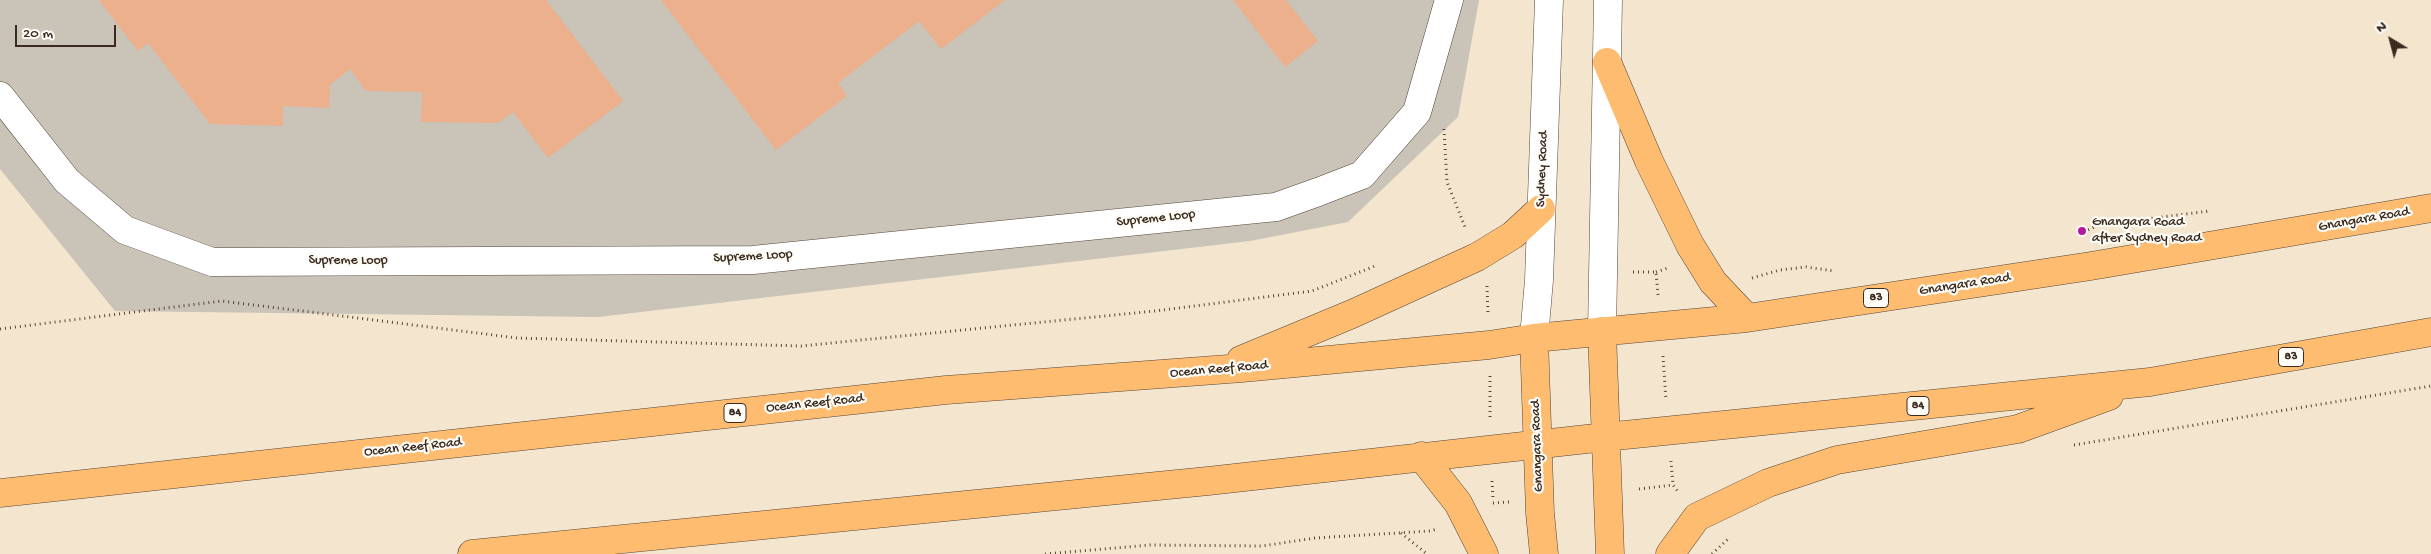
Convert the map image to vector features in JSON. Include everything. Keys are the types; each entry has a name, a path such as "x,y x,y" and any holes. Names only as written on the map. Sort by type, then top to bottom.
{"main road":[{"path":"1607,62 1649,161 1698,258 1713,282 1747,318"},
{"name":"Gnangara Road","path":"1602,330 1747,318 2091,266 2431,208"},
{"path":"1216,370 1352,314 1477,257 1513,235 1541,209"},
{"path":"1602,330 1606,492 1610,554"},
{"name":"Ocean Reef Road","path":"0,493 946,390 1216,370 1489,345 1602,330"},
{"name":"83","path":"1670,554 1697,518 1768,483 1837,460 2018,429 2150,382 2431,332"},
{"name":"Gnangara Road","path":"1534,338 1537,446 1544,554"},
{"name":"84","path":"472,554 1208,481 1422,456 1537,446 1605,437 2150,382"},
{"path":"1422,456 1458,504 1484,554"}],"street":[{"name":"Supreme Loop","path":"0,96 67,181 125,230 212,262 752,260 1276,207 1318,192 1362,175 1417,112 1449,0"},
{"name":"Sydney Road","path":"1534,338 1549,0"},
{"path":"1602,330 1608,0"}],"path":[{"path":"1443,124 1448,182 1477,257"},
{"path":"2075,235 2099,225 2212,211"},
{"path":"1656,272 1698,258"},
{"path":"0,329 222,300 517,338 801,346 1155,311 1312,291 1385,262"},
{"path":"1745,278 1759,277 1780,270 1806,267 1840,272"},
{"path":"2069,445 2431,386"},
{"path":"1606,492 1673,485 1697,518 1728,538"},
{"path":"1046,554 1150,544 1262,546 1315,538 1430,531 1466,519 1493,503 1540,500"},
{"path":"1712,554 1735,532"},
{"path":"1401,533 1427,554"}],"shaded area":[{"path":"0,0 1479,0 1458,117 1348,222 1250,241 598,317 115,311 0,169"}],"building":[{"path":"99,0 546,0 623,101 548,158 513,112 498,123 421,122 422,92 366,91 350,69 330,85 329,108 283,106 283,126 210,124 148,43 138,51"},
{"path":"661,0 1005,0 941,49 919,21 838,83 847,96 776,150"},
{"path":"1233,0 1286,0 1318,41 1285,67"}],"place":[{"name":"Gnangara Road after Sydney Road","path":"2082,231"}]}
